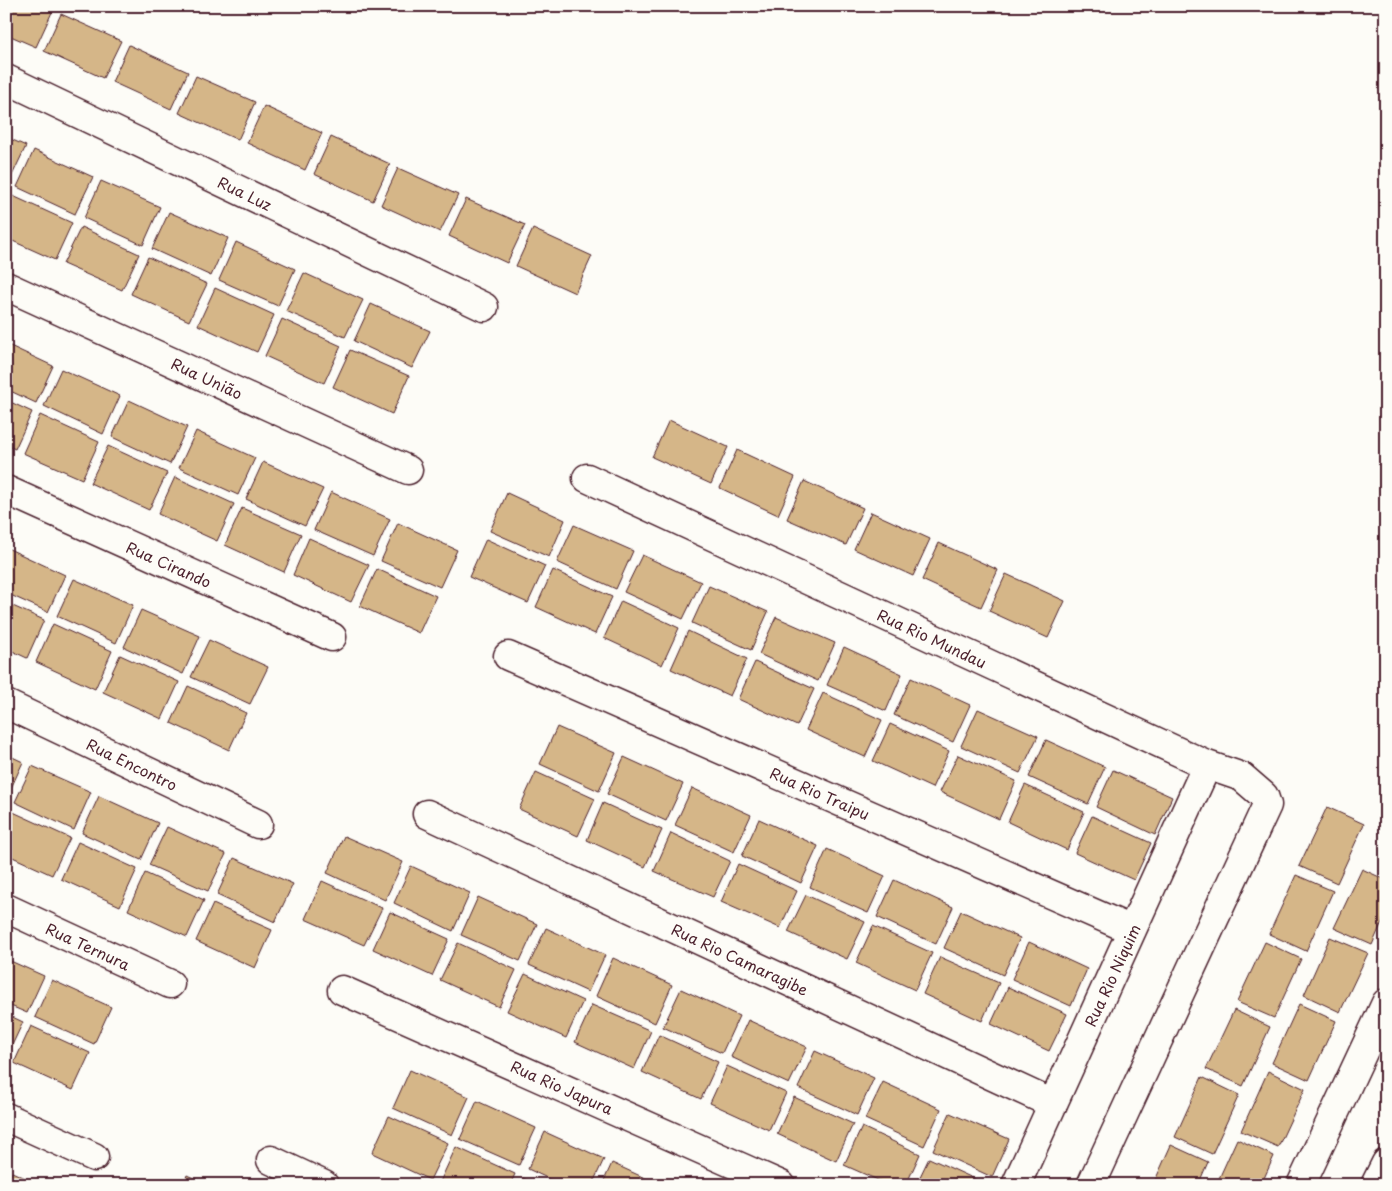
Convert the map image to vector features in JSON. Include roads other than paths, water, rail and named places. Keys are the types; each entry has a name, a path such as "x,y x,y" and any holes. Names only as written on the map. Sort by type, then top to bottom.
{"street":[{"name":"Rua Luz","path":"6,79 484,307"},
{"name":"Rua União","path":"6,286 408,470"},
{"name":"Rua Rio Mundau","path":"587,478 1207,765 1242,777 1264,796 1267,805 1090,1185"},
{"name":"Rua Cirando","path":"6,490 332,637"},
{"name":"Rua Rio Traipu","path":"508,656 1132,930"},
{"name":"Rua Encontro","path":"6,704 258,824"},
{"name":"Rua Rio Niquim","path":"1016,1185 1207,765"},
{"name":"Rua Rio Camaragibe","path":"427,814 1053,1104"},
{"name":"Rua Ternura","path":"6,908 170,984"},
{"name":"Rua Rio Japura","path":"342,990 782,1185"},
{"path":"1301,1185 1386,1003"},
{"path":"6,1117 94,1157"},
{"path":"272,1160 324,1185"},
{"path":"1376,1185 1386,1163"}]}
